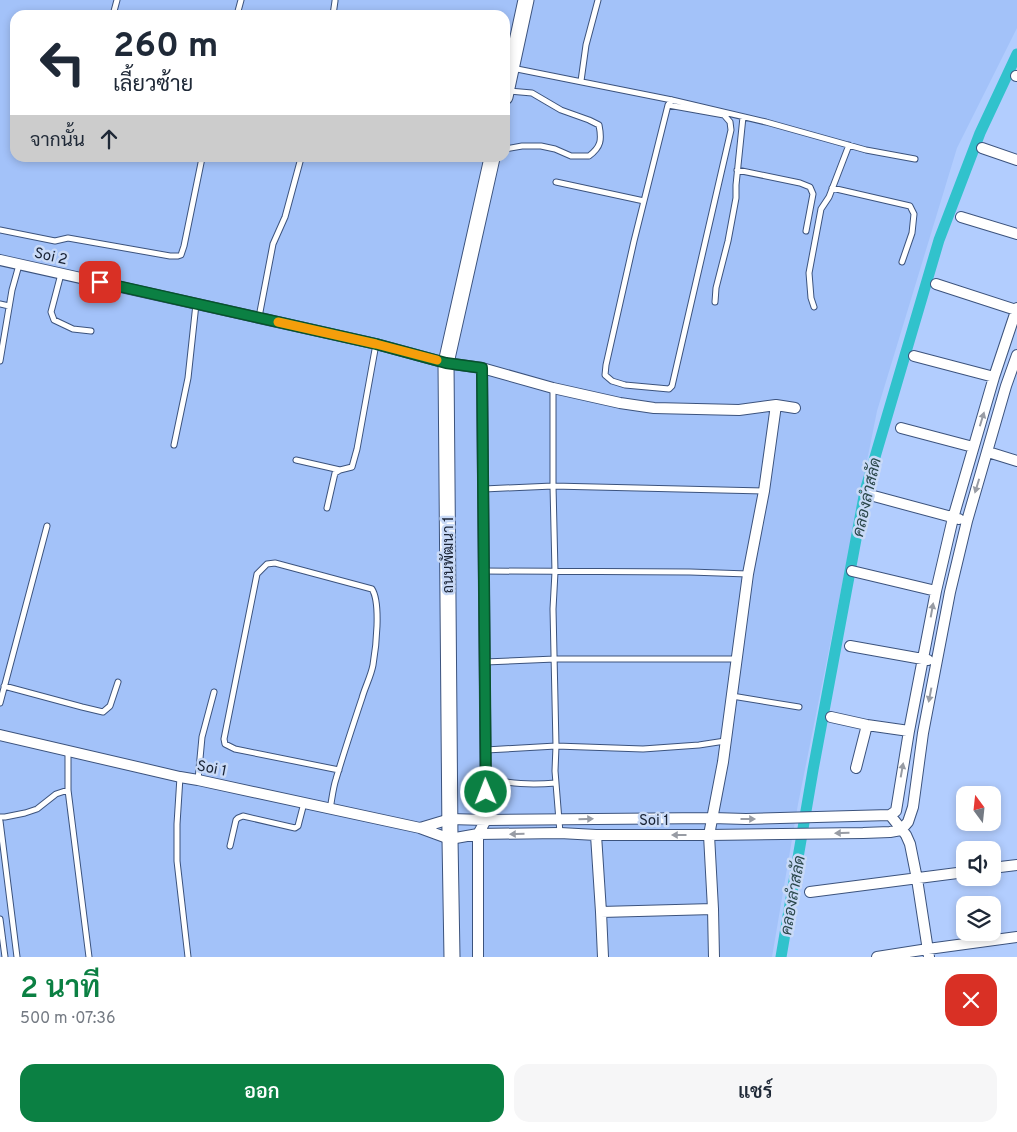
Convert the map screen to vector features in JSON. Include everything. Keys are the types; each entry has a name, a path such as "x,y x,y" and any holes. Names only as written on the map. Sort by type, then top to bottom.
{"main road":[{"path":"510,73 526,0"},
{"name":"ถนนพัฒนา 1","path":"452,957 446,363 491,162"}],"street":[{"path":"982,148 1017,160"},
{"path":"961,216 1017,234"},
{"name":"Soi 2","path":"0,260 376,344 446,363 482,368 553,388 620,403 654,408 739,410 776,405 795,408"},
{"path":"928,953 910,844 906,835 890,815 896,811 909,731 936,591 953,518 994,378 1017,309 936,284"},
{"path":"901,830 908,822 913,807 922,733 950,592 967,521 1011,382 1017,355"},
{"path":"914,356 1011,382 1017,389"},
{"path":"478,957 478,834 486,820 482,368"},
{"path":"714,957 714,909 709,835 723,762 748,574 764,491 776,405"},
{"path":"901,428 973,447"},
{"path":"988,452 1017,461"},
{"path":"870,495 967,521"},
{"path":"852,571 936,591"},
{"path":"850,646 937,661"},
{"path":"831,717 867,725 909,731"},
{"path":"856,768 867,725"},
{"name":"Soi 1","path":"0,735 180,777 420,828 450,839 478,834 709,835 890,832 901,830"},
{"name":"Soi 1","path":"420,828 450,820 746,819 890,815"},
{"path":"596,835 603,957"},
{"path":"1001,867 1017,865"},
{"path":"810,892 956,873"},
{"path":"601,912 714,909"},
{"path":"877,957 928,953 1017,937"}],"lane":[{"path":"581,81 586,45 598,0"},
{"path":"334,10 335,1"},
{"path":"511,68 672,100 866,150 915,159"},
{"path":"510,94 532,94 561,110 590,120 599,125 602,136 598,150 589,156 571,156 555,149 541,146 510,148"},
{"path":"668,105 724,115 730,122 731,130 672,386 669,389 625,385 612,381 605,375 629,260 668,105 672,100"},
{"path":"715,302 716,288 728,241 736,198 743,117"},
{"path":"814,307 811,298 809,273 820,209 830,196 849,145"},
{"path":"0,230 55,241 68,238 170,256 181,255 201,162"},
{"path":"259,318 273,244 285,216 300,162"},
{"path":"737,170 800,183 810,187 813,194 806,232"},
{"path":"556,182 644,200"},
{"path":"832,188 910,206 914,214 912,234 902,262"},
{"path":"0,361 12,290 19,264"},
{"path":"61,274 51,312 54,320 73,329 91,330"},
{"path":"0,304 9,306"},
{"path":"174,445 188,378 196,304"},
{"path":"327,508 335,473 352,467 376,344"},
{"path":"553,388 555,572 552,609 555,659 555,771 560,833"},
{"path":"296,460 340,470"},
{"path":"484,489 553,486 764,491"},
{"path":"0,703 48,526"},
{"path":"330,809 335,781 339,770 373,666 377,628 376,594 372,589 275,564 267,564 257,574 224,739 225,744 235,749 339,770"},
{"path":"484,572 748,574"},
{"path":"485,662 555,659 736,659"},
{"path":"4,686 103,712 110,706 118,682"},
{"path":"198,780 202,737 214,692"},
{"path":"732,696 799,707"},
{"path":"485,750 556,746 643,748 725,742"},
{"path":"68,750 68,790 88,957"},
{"path":"180,777 177,861 188,957"},
{"path":"485,778 506,782 556,783"},
{"path":"0,817 31,811 56,794 68,790"},
{"path":"230,846 238,818 243,816 295,828 298,826 304,803"},
{"path":"0,821 17,957"},
{"path":"0,919 5,957"}],"shaded area":[{"path":"0,0 1017,0 1017,28 957,148 877,411 798,804 772,957 0,957"}],"waterway":[{"name":"คลองลำสลัด","path":"781,957 813,770 865,491 939,240 980,133 1017,54"}],"slow traffic":[{"path":"278,322 437,360"}],"route":[{"path":"100,282 376,344 446,363 482,368 486,792"}]}
